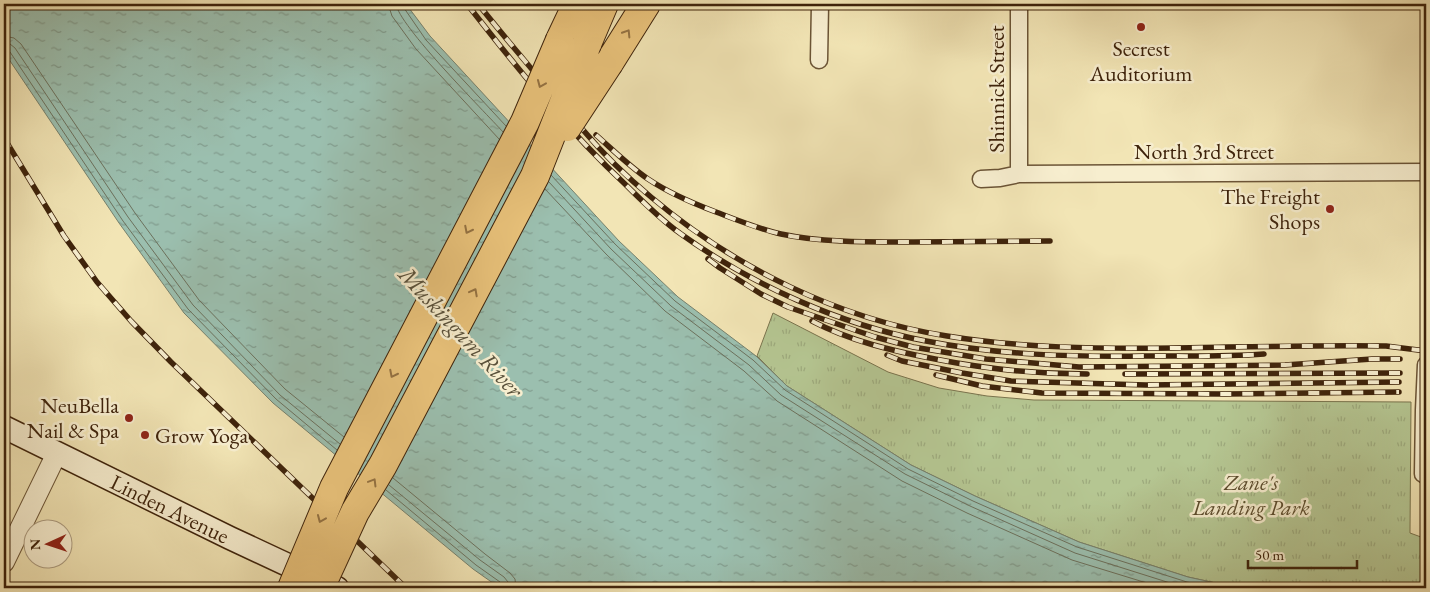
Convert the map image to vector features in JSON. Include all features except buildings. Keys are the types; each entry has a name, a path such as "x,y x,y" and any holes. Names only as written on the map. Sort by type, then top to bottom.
{"highway":[{"path":"292,588 334,488 525,122 577,4"},
{"path":"535,176 604,4"},
{"path":"320,588 355,512 383,465 535,176 646,4"}],"main road":[{"name":"Linden Avenue","path":"4,427 336,588"}],"street":[{"path":"819,60 820,4"},
{"name":"Shinnick Street","path":"1018,174 1019,4"},
{"name":"North 3rd Street","path":"981,179 1000,178 1018,174 1426,172"},
{"path":"1423,474 1426,364"},
{"path":"4,562 56,453"}],"green space":[{"name":"Zane's Landing Park","path":"773,313 888,372 939,388 987,396 1034,400 1411,402 1410,533 1421,537 1426,543 1426,588 1239,588 1188,577 1079,542 975,496 911,465 787,386 757,356"}],"water":[{"name":"Muskingum River","path":"4,4 406,4 430,36 619,241 678,297 756,356 787,386 911,465 975,496 1079,542 1188,577 1239,588 500,588 473,569 273,403 184,313 119,223 4,52"}],"railway":[{"path":"467,4 524,75 583,143 659,217 708,253 798,301 862,325 894,334 953,346 1007,352 1089,356 1264,354"},
{"path":"478,4 592,140 642,189 717,246 752,267 827,303 866,317 906,328 947,336 1003,343 1117,348 1386,346 1426,351"},
{"path":"596,135 634,169 664,189 707,209 781,234 814,239 863,242 1050,241"},
{"path":"4,138 64,236 97,282 131,321 171,362 406,588"},
{"path":"708,259 761,294 788,307 875,337 913,347 986,359 1079,367 1285,365 1400,359"},
{"path":"812,321 841,334 872,344 935,359 1011,370 1087,374"},
{"path":"887,355 902,361 1011,381 1146,385 1399,382"},
{"path":"1125,374 1400,373"},
{"path":"936,375 982,386 1042,393 1225,394 1399,392"}],"place":[{"name":"Secrest Auditorium","path":"1141,27"},
{"name":"The Freight Shops","path":"1330,209"},
{"name":"NeuBella Nail & Spa","path":"129,418"},
{"name":"Grow Yoga","path":"145,435"}]}
